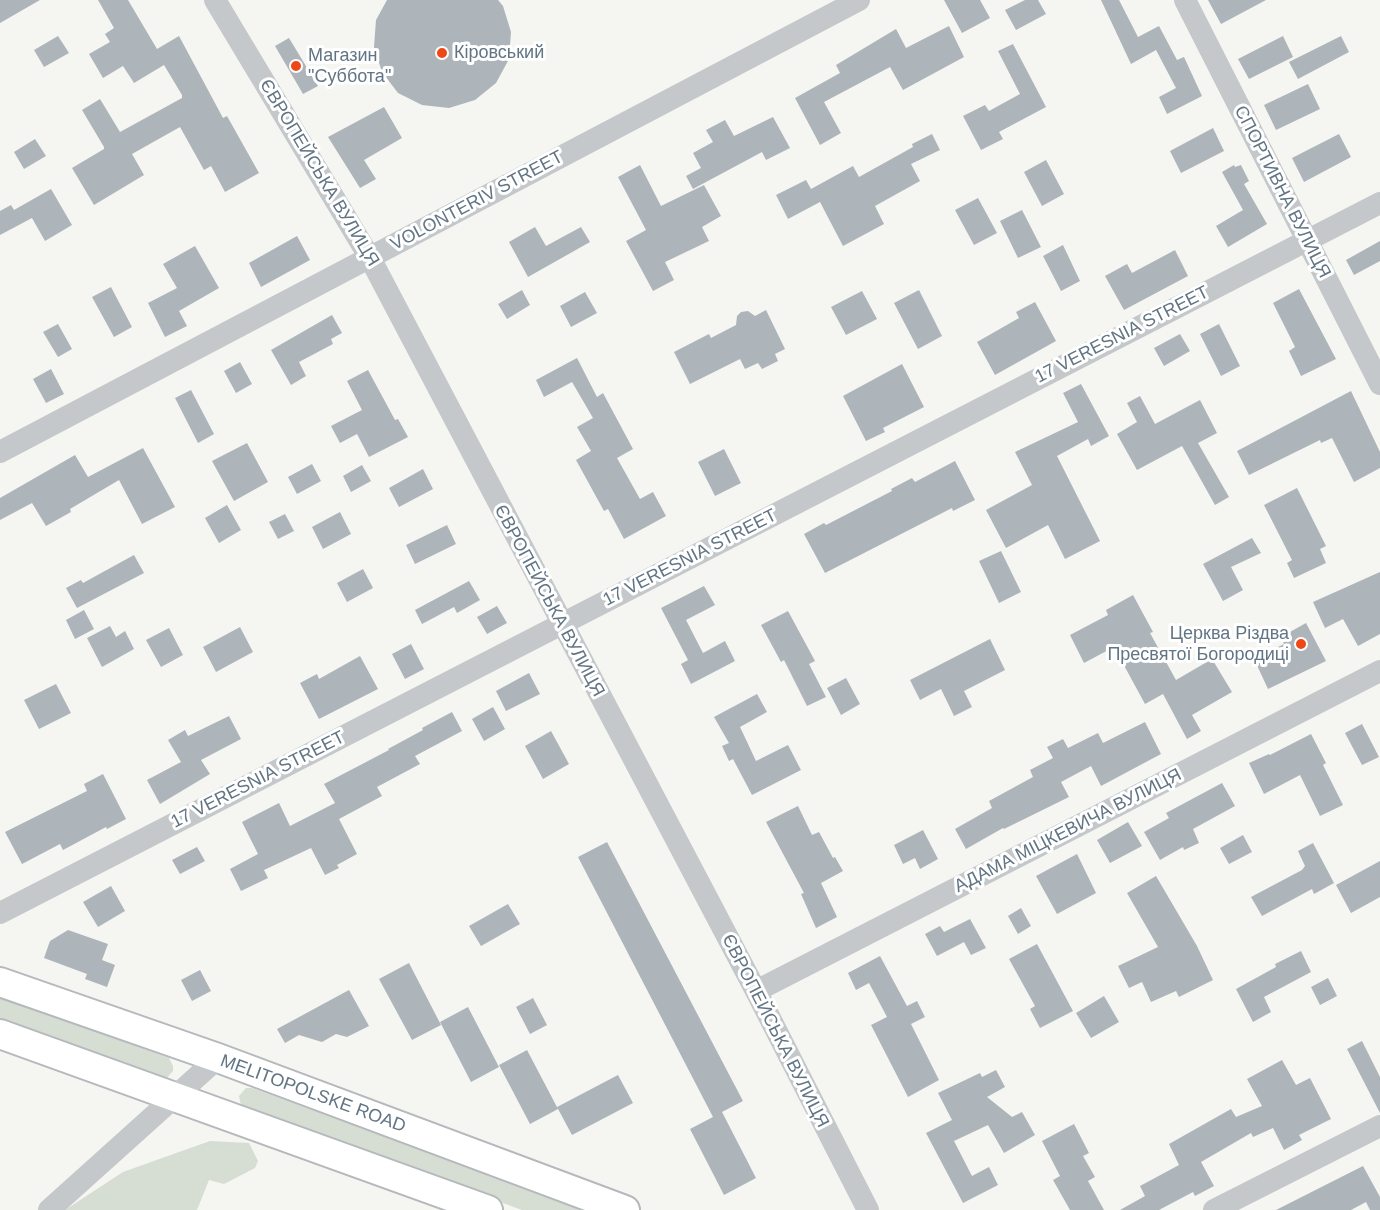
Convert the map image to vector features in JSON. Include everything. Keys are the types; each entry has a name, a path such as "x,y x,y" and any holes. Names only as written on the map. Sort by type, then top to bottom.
{"main road":[{"name":"MELITOPOLSKE ROAD","path":"0,982 218,1058 625,1210"},
{"path":"0,1034 488,1210"}],"street":[{"name":"ЄВРОПЕЙСЬКА ВУЛИЦЯ","path":"215,0 370,258 756,991 868,1210"},
{"name":"VOLONTERIV STREET","path":"0,452 859,0"},
{"name":"СПОРТИВНА ВУЛИЦЯ","path":"1185,0 1380,384"},
{"name":"17 VERESNIA STREET","path":"0,912 1380,202"},
{"name":"АДАМА МІЦКЕВИЧА ВУЛИЦЯ","path":"756,991 1380,671"},
{"path":"50,1210 218,1058"},
{"path":"1214,1210 1380,1126"}],"shaded area":[{"path":"0,996 169,1058 173,1071 166,1079 161,1079 0,1020"},
{"path":"246,1088 252,1088 587,1210 522,1210 244,1108 239,1096"},
{"path":"210,1141 249,1143 258,1161 255,1168 224,1184 209,1180 197,1210 65,1210 123,1172"}],"building":[{"path":"0,0 40,0 0,23"},
{"path":"98,0 128,0 157,49 179,36 223,118 227,116 259,173 225,192 211,166 204,170 180,127 132,154 144,175 94,205 72,168 104,147 82,110 100,99 120,132 182,98 164,65 134,83 123,66 103,78 89,54 110,42 105,34 114,28"},
{"name":"Кіровський","path":"387,0 498,0 503,6 511,32 509,59 496,83 475,100 449,108 422,105 398,93 382,72 374,47 376,20"},
{"path":"944,0 980,0 990,18 962,33"},
{"path":"1025,0 1038,0 1046,14 1016,30 1005,10"},
{"path":"1101,0 1119,0 1138,37 1159,26 1177,60 1184,57 1202,96 1167,114 1159,97 1176,88 1156,50 1131,64"},
{"path":"1208,0 1266,0 1221,24"},
{"path":"949,26 964,57 903,90 890,67 824,102 841,133 820,145 795,98 840,73 836,65 896,29 906,48"},
{"path":"58,36 69,53 44,67 34,50"},
{"path":"1283,36 1293,57 1249,79 1238,59"},
{"path":"1341,36 1349,52 1298,79 1289,62"},
{"name":"Магазин \"Суббота\"","path":"289,38 318,86 303,94 275,46"},
{"path":"1013,44 1046,107 999,132 1003,139 981,150 963,116 985,105 989,111 1020,94 998,51"},
{"path":"1308,84 1320,109 1276,130 1264,105"},
{"path":"384,107 402,138 364,160 376,179 360,188 328,137"},
{"path":"773,117 790,148 766,160 762,152 693,189 686,176 701,168 693,153 713,142 706,130 725,120 734,136"},
{"path":"1213,128 1224,151 1181,173 1170,151"},
{"path":"932,134 940,150 911,164 920,181 875,206 884,224 843,246 820,202 788,219 776,195 806,180 811,189 853,166 859,177"},
{"path":"1339,134 1351,157 1304,182 1292,158"},
{"path":"35,139 46,156 24,169 14,152"},
{"path":"1046,160 1064,194 1042,206 1024,172"},
{"path":"640,165 661,206 704,185 721,216 702,227 709,241 665,262 674,280 653,291 626,241 646,230 618,177"},
{"path":"1234,165 1235,167 1241,165 1249,181 1244,184 1267,224 1228,247 1216,226 1243,210 1222,172"},
{"path":"51,189 72,225 45,241 32,218 0,235 0,211 11,205 14,210"},
{"path":"978,198 997,233 974,245 955,210"},
{"path":"1022,210 1041,247 1018,258 1000,221"},
{"path":"535,227 546,246 581,227 590,242 528,277 509,242"},
{"path":"297,236 310,260 261,287 249,263"},
{"path":"1380,241 1380,261 1354,275 1346,260"},
{"path":"1063,245 1080,281 1061,291 1043,256"},
{"path":"195,246 219,288 179,311 187,326 165,337 148,303 177,288 163,264"},
{"path":"1175,250 1188,276 1124,310 1105,276 1127,264 1132,273"},
{"path":"111,287 132,327 114,337 92,297"},
{"path":"1299,289 1336,359 1301,376 1289,351 1295,347 1273,303"},
{"path":"522,290 530,305 507,319 498,304"},
{"path":"919,290 942,336 918,349 894,303"},
{"path":"862,291 877,319 846,335 831,307"},
{"path":"585,292 597,313 571,327 560,306"},
{"path":"1035,302 1056,341 995,375 977,342 1019,318 1016,312"},
{"path":"766,310 785,349 775,354 778,361 762,369 758,363 745,369 740,359 690,384 674,352 709,334 711,338 736,325 737,316 741,312 748,311 755,316"},
{"path":"332,315 342,333 331,339 333,344 299,362 306,376 291,385 271,350"},
{"path":"58,324 72,349 58,357 43,332"},
{"path":"1219,324 1240,366 1221,376 1200,334"},
{"path":"1180,334 1190,351 1164,366 1154,348"},
{"path":"577,358 597,397 603,393 633,449 617,458 640,499 653,492 666,516 624,539 608,509 604,511 576,460 591,451 577,427 593,418 572,382 544,397 536,380"},
{"path":"240,362 252,384 236,393 224,371"},
{"path":"902,364 924,407 883,428 885,432 866,441 843,396"},
{"path":"51,369 64,394 46,403 33,379"},
{"path":"368,370 395,420 398,419 408,437 369,457 357,434 340,443 331,426 362,410 347,381"},
{"path":"1081,384 1109,436 1091,446 1088,439 1057,456 1100,541 1065,559 1048,525 1006,548 986,510 1032,485 1015,452 1078,422 1063,393"},
{"path":"191,390 214,434 198,443 175,398"},
{"path":"1351,391 1380,452 1380,468 1354,482 1332,438 1321,443 1320,440 1249,475 1237,451"},
{"path":"1140,396 1155,424 1200,400 1217,433 1198,443 1229,497 1215,505 1182,446 1137,470 1117,434 1137,422 1127,403"},
{"path":"247,443 268,482 234,501 212,461"},
{"path":"143,448 175,507 142,524 119,480 46,526 32,503 0,520 0,498 75,455 88,477"},
{"path":"724,449 741,483 715,496 698,462"},
{"path":"955,461 975,500 953,511 952,508 825,573 804,534 892,491 891,489 912,478 915,482"},
{"path":"312,464 321,481 297,494 288,477"},
{"path":"362,465 371,481 351,492 343,476"},
{"path":"423,469 433,489 399,507 389,488"},
{"path":"1297,488 1326,546 1320,549 1326,563 1294,578 1287,563 1292,560 1264,505"},
{"path":"227,505 241,530 219,543 205,518"},
{"path":"340,512 351,534 323,549 312,527"},
{"path":"285,514 294,531 278,539 269,522"},
{"path":"447,525 456,544 415,564 406,545"},
{"path":"1252,538 1261,553 1231,567 1243,590 1223,601 1203,564"},
{"path":"1001,551 1021,592 999,603 979,561"},
{"path":"134,555 144,573 77,608 66,588 81,580 83,583"},
{"path":"363,569 373,588 347,602 337,583"},
{"path":"1380,572 1380,634 1358,646 1343,619 1325,628 1313,602"},
{"path":"469,581 480,600 457,613 454,607 422,624 415,610"},
{"path":"704,586 715,605 686,620 703,653 725,641 735,661 691,684 681,664 688,660 661,608"},
{"path":"1133,595 1153,632 1150,633 1176,680 1212,659 1232,692 1192,715 1201,731 1187,739 1163,694 1145,704 1114,647 1084,663 1070,635 1108,615 1106,610"},
{"path":"497,606 507,623 487,634 477,617"},
{"path":"84,610 94,629 75,639 66,620"},
{"path":"788,611 815,661 809,664 826,697 807,706 784,660 781,662 761,625"},
{"path":"1306,623 1326,661 1268,689 1254,659 1284,644 1281,637"},
{"path":"110,626 116,637 125,631 134,649 102,667 87,638"},
{"path":"240,627 253,652 216,672 203,647"},
{"path":"169,628 183,655 161,667 146,640"},
{"path":"990,639 1005,670 964,691 972,707 954,716 941,689 920,700 910,680"},
{"path":"411,644 424,669 405,679 392,654"},
{"path":"360,656 378,689 319,719 300,683 317,674 319,679"},
{"path":"529,673 540,694 506,711 496,691"},
{"path":"846,678 860,704 841,715 827,688"},
{"path":"56,684 71,713 39,729 24,700"},
{"path":"757,694 767,712 740,727 756,761 788,745 801,770 752,795 733,759 729,761 722,746 729,743 714,717"},
{"path":"493,707 505,729 484,741 472,719"},
{"path":"452,712 462,731 415,756 420,764 377,787 382,796 339,819 357,854 337,865 339,868 325,875 311,848 264,870 268,878 241,891 230,869 258,854 242,822 279,803 290,826 335,803 324,784 389,750"},
{"path":"229,716 241,739 201,760 210,774 160,804 147,780 181,762 168,740 185,730 188,736"},
{"path":"1145,722 1161,754 1101,786 1091,766 1061,782 1069,797 1003,828 966,849 955,829 992,808 989,801 1033,777 1030,770 1053,758 1047,747 1063,739 1068,748 1098,733 1103,743"},
{"path":"1362,724 1379,757 1362,765 1345,733"},
{"path":"551,731 569,764 543,779 525,746"},
{"path":"1311,734 1343,805 1320,816 1300,775 1264,794 1249,763"},
{"path":"103,774 126,819 63,850 60,844 22,864 5,832 87,791 84,784"},
{"path":"1222,783 1235,806 1193,829 1199,843 1184,850 1183,847 1160,860 1144,832 1169,818 1166,813"},
{"path":"798,806 812,835 819,832 843,871 821,883 837,917 816,928 801,894 804,893 766,822"},
{"path":"1128,822 1142,846 1110,863 1097,840"},
{"path":"923,830 938,859 920,869 915,858 903,864 894,845"},
{"path":"1243,835 1252,852 1229,864 1220,848"},
{"path":"607,842 743,1101 722,1112 756,1178 724,1195 690,1129 713,1117 578,857"},
{"path":"1313,843 1334,883 1314,894 1312,889 1262,916 1251,897 1302,870 1305,866 1298,851"},
{"path":"197,847 205,861 180,874 172,860"},
{"path":"1077,854 1096,893 1057,914 1036,876"},
{"path":"1380,861 1380,897 1351,913 1336,885"},
{"path":"1156,876 1197,946 1213,980 1179,997 1176,991 1151,1002 1142,982 1129,988 1118,966 1158,947 1127,893"},
{"path":"111,886 125,911 98,927 83,902"},
{"path":"508,904 520,924 481,946 469,926"},
{"path":"1021,908 1031,926 1018,934 1008,916"},
{"path":"970,919 986,948 971,955 964,942 937,956 925,934 940,926 944,932"},
{"path":"68,930 108,944 102,960 115,965 107,987 85,979 87,974 44,958 50,941"},
{"path":"1037,944 1073,1011 1040,1028 1030,1009 1035,1006 1009,959"},
{"path":"1301,951 1311,972 1264,997 1271,1012 1253,1022 1236,989 1276,967 1275,964"},
{"path":"880,956 907,1006 917,1001 925,1017 911,1024 939,1080 908,1097 871,1025 887,1017 869,983 856,990 848,973"},
{"path":"409,963 441,1025 412,1040 379,979"},
{"path":"200,970 211,991 192,1001 181,980"},
{"path":"1328,978 1337,996 1320,1005 1311,987"},
{"path":"349,990 369,1026 347,1037 336,1034 322,1042 299,1035 285,1043 277,1029"},
{"path":"1104,996 1119,1022 1091,1038 1076,1013"},
{"path":"533,998 547,1025 530,1034 516,1007"},
{"path":"468,1007 499,1067 471,1082 440,1022"},
{"path":"1362,1041 1380,1077 1380,1113 1347,1049"},
{"path":"527,1050 558,1109 530,1124 499,1065"},
{"path":"1282,1060 1296,1085 1310,1078 1331,1119 1299,1135 1302,1140 1284,1150 1273,1128 1253,1137 1251,1133 1201,1162 1214,1186 1195,1196 1193,1192 1159,1210 1120,1210 1145,1196 1140,1186 1179,1165 1169,1144 1231,1109 1236,1117 1262,1106 1247,1079"},
{"path":"996,1070 1005,1087 987,1097 1012,1117 1022,1112 1035,1135 1004,1153 988,1125 954,1141 972,1176 989,1167 998,1185 963,1203 926,1133 952,1120 938,1093 980,1073 982,1077"},
{"path":"618,1075 633,1103 572,1135 557,1107"},
{"path":"1074,1124 1089,1153 1083,1156 1095,1177 1088,1181 1104,1210 1070,1210 1053,1180 1060,1176 1042,1141"},
{"path":"1363,1166 1380,1197 1380,1210 1370,1210 1366,1202 1351,1210 1276,1210"}],"place":[{"name":"Кіровський","path":"442,53"},
{"name":"Магазин \"Суббота\"","path":"296,66"},
{"name":"Церква Різдва Пресвятої Богородиці","path":"1301,644"}]}
